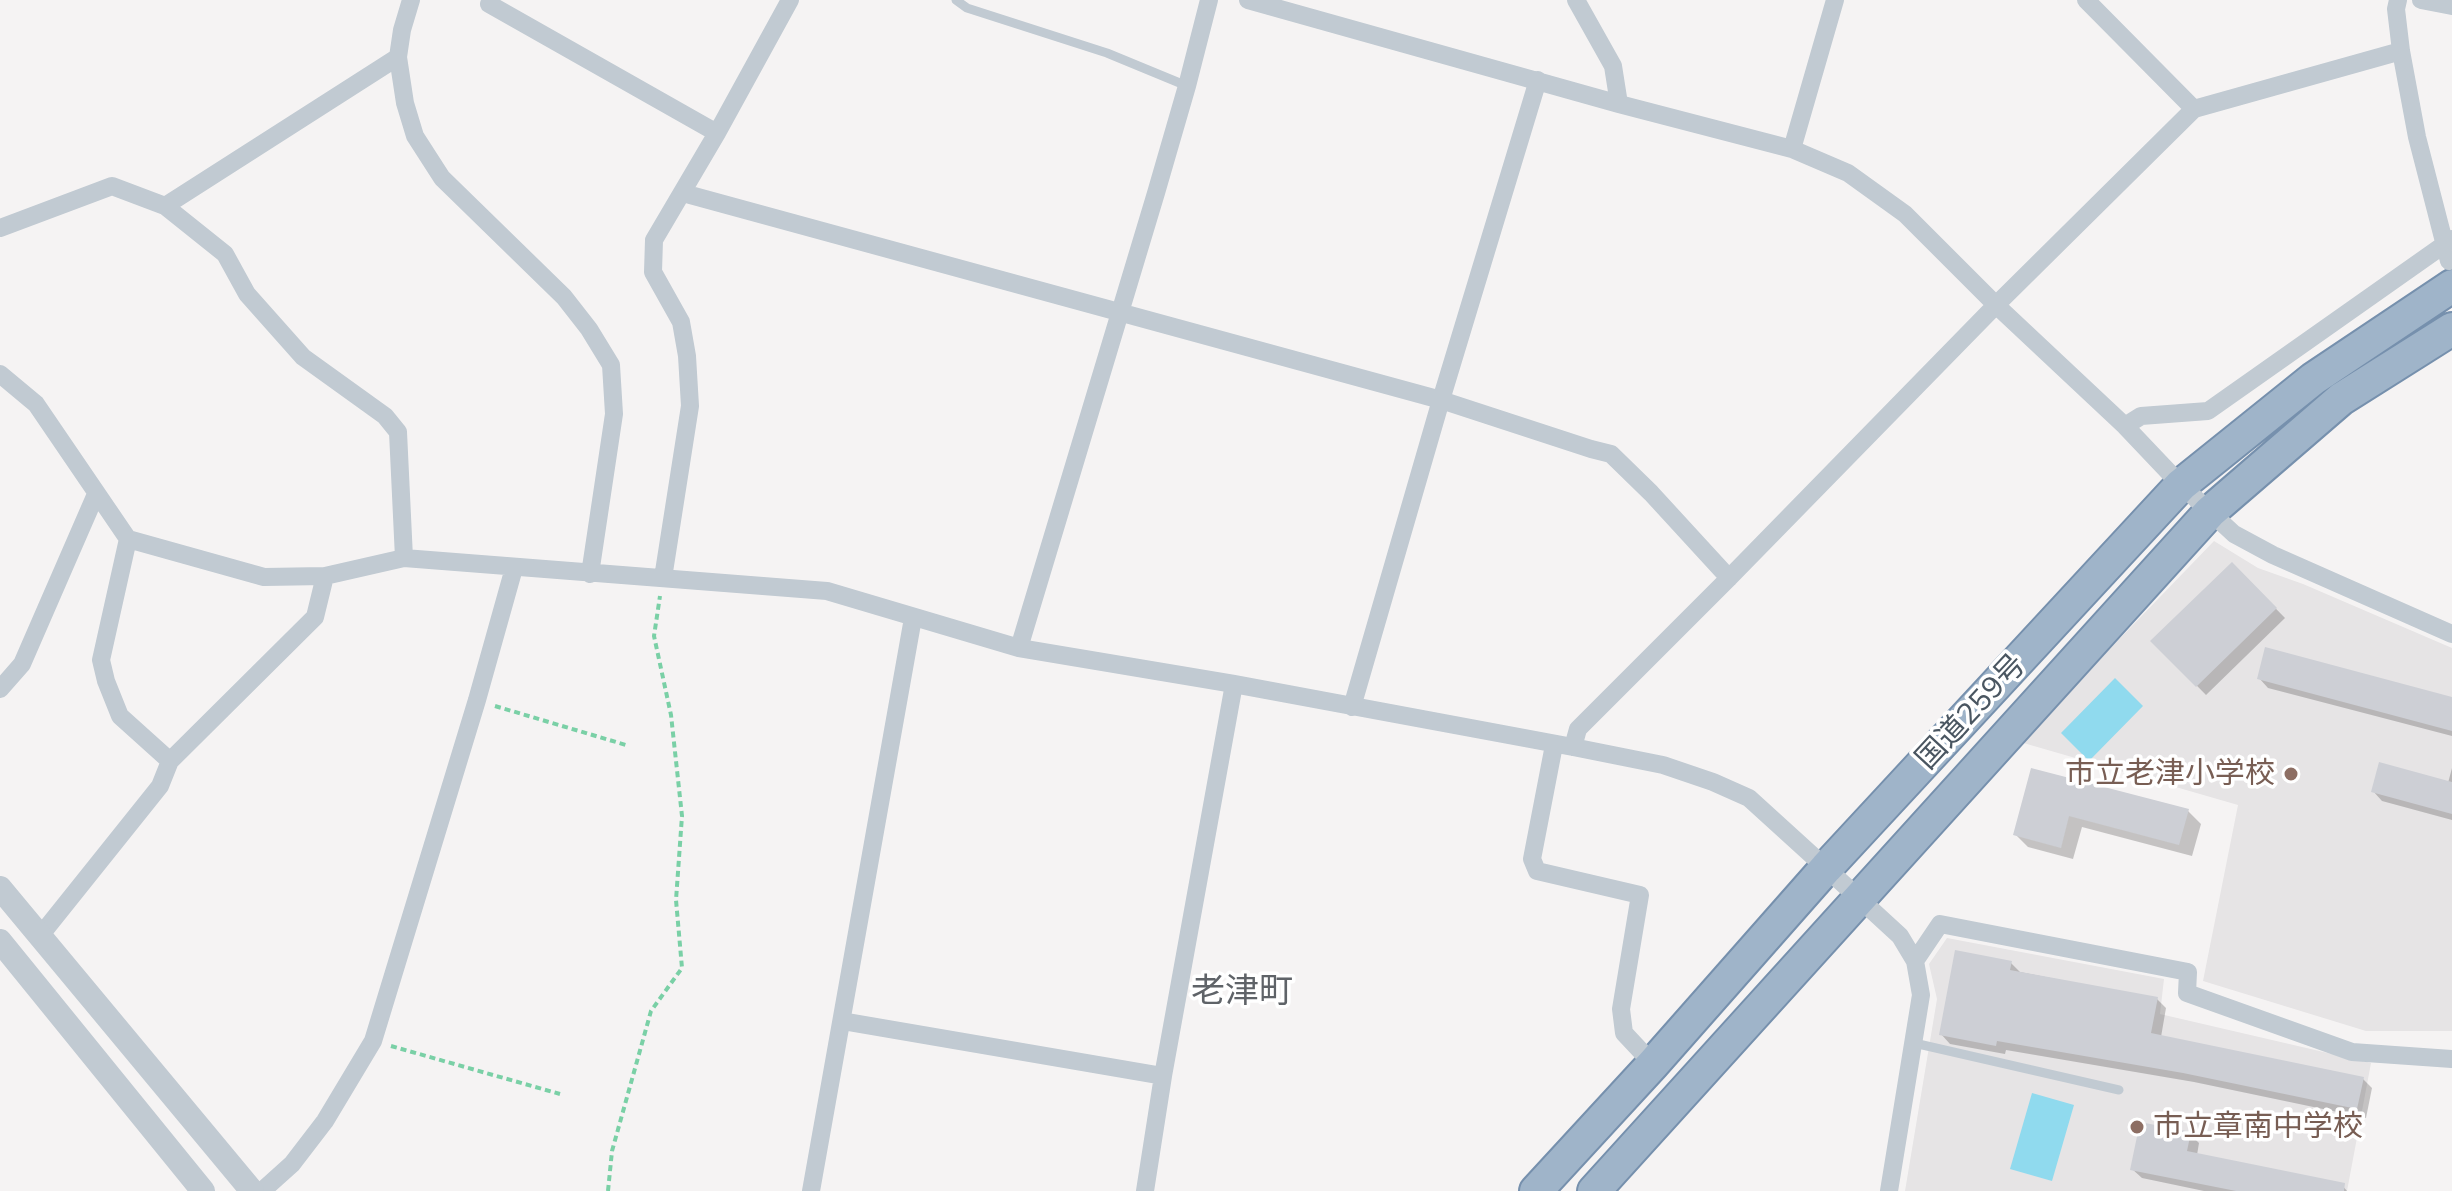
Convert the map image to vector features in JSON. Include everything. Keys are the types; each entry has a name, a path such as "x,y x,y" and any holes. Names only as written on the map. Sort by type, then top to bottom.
{"highway":[{"name":"国道259号","path":"1536,1191 1826,868 2181,485 2313,379 2450,257"},
{"name":"国道259号","path":"1594,1191 2210,512 2341,399 2452,329"}],"street":[{"path":"411,0 398,57 405,103 415,136 442,178 564,297 611,365 614,414 590,574"},
{"path":"663,578 690,406 681,322 653,272 654,240 790,0"},
{"path":"1019,648 1187,86 1209,0"},
{"path":"1248,0 1318,10 1619,104 1792,149 1848,173 1905,214 2234,534 2273,555 2452,634"},
{"path":"1576,0 1613,66 1619,104"},
{"path":"1792,149 1835,0"},
{"path":"2086,0 2194,109"},
{"path":"2125,426 2141,416 2208,411 2450,257 2417,137 2401,51 2396,9 2398,0"},
{"path":"2421,0 2452,6"},
{"path":"489,4 717,133"},
{"path":"1573,747 1578,729 2194,109 2401,51"},
{"path":"165,206 398,57"},
{"path":"1352,707 1538,80"},
{"path":"0,228 112,186 165,206 225,254 247,294 303,357 385,416 398,432 404,558"},
{"path":"683,193 1441,400 1611,454 1729,578"},
{"path":"0,374 36,404 128,539 264,577 325,576 404,558 827,591 1019,648 1573,747 1663,765 1713,782 1749,798 1900,936 1915,961 1921,995 1889,1191"},
{"path":"0,689 22,664 96,494"},
{"path":"128,539 101,660 120,716 170,761"},
{"path":"262,1191 292,1164 325,1121 373,1041 514,568"},
{"path":"40,936 160,786 170,761 315,617 325,576"},
{"path":"811,1191 913,618"},
{"path":"1145,1191 1234,684"},
{"path":"1554,745 1532,859 1537,871 1640,895 1621,1009 1624,1033 1653,1064"},
{"path":"0,888 252,1191"},
{"path":"1915,961 1940,924 2188,972 2187,993 2352,1052 2452,1059"},
{"path":"5,957 203,1191"},
{"path":"842,1021 1163,1076"}],"lane":[{"path":"956,0 967,8 1107,53 1187,86"},
{"path":"1914,1043 2119,1090"}],"path":[{"path":"608,1191 612,1151 651,1011 682,968 676,900 682,816 671,715 654,636 663,578"},
{"path":"477,700 626,745"},
{"path":"373,1041 560,1094"}],"shaded area":[{"name":"市立老津小学校","path":"2214,541 2258,568 2452,648 2452,1031 2366,1031 2203,981 2238,805 2020,742"},
{"name":"市立章南中学校","path":"1947,938 2164,979 2160,1014 2371,1063 2347,1191 1905,1191 1937,999 1929,964"}],"water":[{"path":"2115,678 2143,706 2089,761 2061,733"},
{"path":"2032,1093 2074,1105 2052,1181 2010,1169"}],"building":[{"path":"2232,562 2277,608 2196,687 2150,641"},
{"path":"2265,647 2452,697 2452,731 2257,679"},
{"path":"2379,762 2452,782 2452,814 2371,792"},
{"path":"2031,768 2189,809 2179,845 2069,816 2061,848 2013,835"},
{"path":"1955,950 2012,961 2010,970 2158,997 2151,1033 2364,1077 2357,1109 2183,1073 1997,1041 1996,1046 1939,1035"},
{"path":"2140,1122 2191,1132 2187,1151 2345,1183 2344,1191 2236,1191 2130,1170"}],"place":[{"name":"市立老津小学校","path":"2291,774"},
{"name":"市立章南中学校","path":"2137,1127"}],"district":[{"name":"老津町","path":"1242,992"}]}
